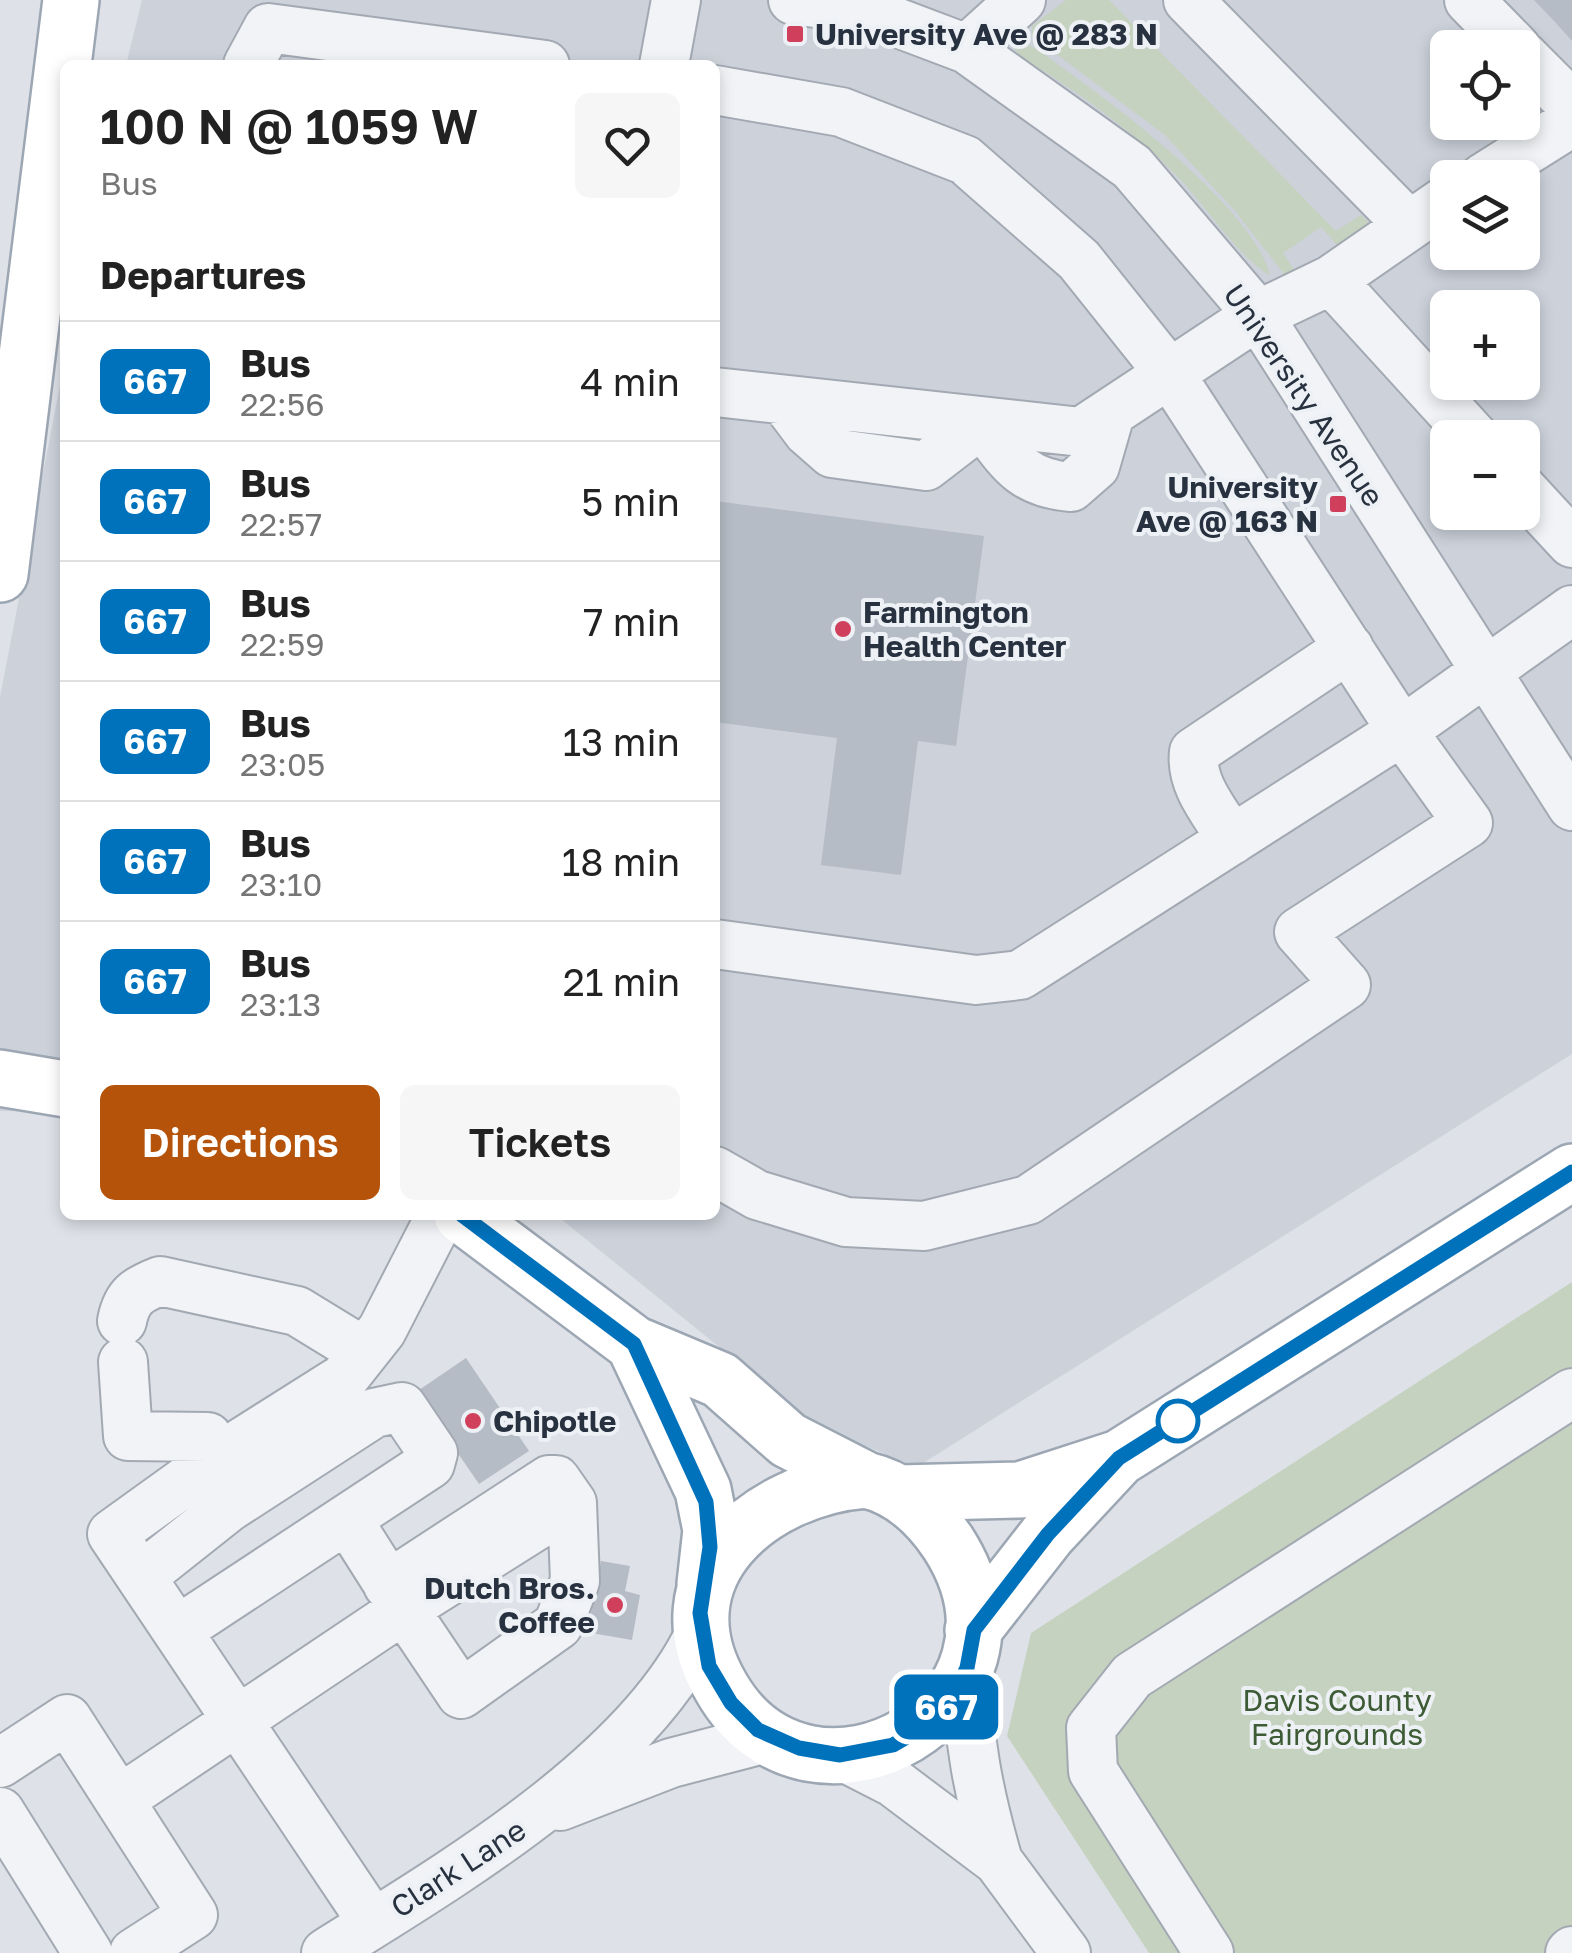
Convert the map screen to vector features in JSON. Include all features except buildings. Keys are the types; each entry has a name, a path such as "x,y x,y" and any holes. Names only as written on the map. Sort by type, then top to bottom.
{"main road":[{"path":"63,60 71,0"},
{"path":"2,543 60,87"},
{"path":"0,1078 60,1088"},
{"path":"702,1610 728,1548 774,1505 828,1484 1020,1490 1119,1458 1572,1172"},
{"path":"469,1220 634,1344 720,1380 788,1440 883,1486 928,1518 952,1549 970,1599 970,1649"},
{"path":"634,1344 706,1502 711,1530 702,1610 709,1666 723,1692 747,1721 771,1738 799,1748 840,1755 893,1745 948,1706 970,1649 1048,1534 1119,1458"}],"street":[{"path":"665,60 676,0"},
{"name":"University Avenue","path":"793,0 861,8 967,48 1132,167 1258,315 1572,806"},
{"path":"967,48 1021,0"},
{"path":"1188,0 1407,224"},
{"path":"1470,0 1499,30"},
{"path":"251,60 268,28 341,51 472,60"},
{"path":"1540,73 1572,106"},
{"path":"720,91 841,112 965,160 1079,260 1170,374 1402,731 1468,822 1299,932 1346,985 1028,1200 924,1226 846,1222 757,1195 720,1174"},
{"path":"1511,160 1572,122"},
{"path":"720,393 1081,432 1258,315 1331,280 1430,210"},
{"path":"1331,280 1459,420"},
{"path":"1540,508 1572,543"},
{"path":"720,945 976,980 1020,975 1402,731 1572,610"},
{"path":"1232,840 1197,782 1192,768 1194,752 1348,648"},
{"path":"373,1924 241,1721 112,1534 218,1457 344,1378 382,1330 439,1220"},
{"path":"218,1457 208,1437 128,1436 123,1341 126,1301 138,1289 160,1282 298,1311 364,1352"},
{"path":"1209,1953 1092,1771 1090,1728 1132,1676 1572,1393"},
{"path":"142,1576 229,1508 386,1408 402,1408 433,1453 430,1464 178,1630"},
{"path":"119,1800 241,1721 396,1597 572,1504 576,1581 558,1625 461,1694 396,1597 347,1519"},
{"name":"Clark Lane","path":"326,1953 538,1815 658,1699 680,1672 702,1610"},
{"path":"970,1649 967,1731 976,1782 998,1861"},
{"path":"0,1763 67,1720 193,1915 134,1953"},
{"name":"Clark Lane","path":"538,1815 671,1764 771,1738"},
{"path":"840,1755 893,1782 998,1861 1066,1953"},
{"path":"0,1812 76,1949"}],"shaded area":[{"path":"142,0 1572,0 1572,1054 917,1467 817,1426 562,1220 720,1220 720,60 127,60"},
{"path":"60,385 60,1112 0,1111 0,697"}],"green space":[{"path":"1066,0 1109,0 1336,231 1361,215 1370,224 1369,230 1339,247 1321,227 1283,253 1297,274 1288,279 1235,211 1165,135 1032,36 1032,26"},
{"path":"1017,43 1042,53 1182,162 1240,222 1259,250 1270,276 1244,254 1157,157 1101,110 1020,56 1015,50"},
{"name":"Davis County Fairgrounds","path":"1572,1282 1572,1953 1149,1953 1007,1736 1031,1633"}],"bus line":[{"name":"667","path":"469,1220 634,1344 668,1425 693,1466 706,1502 711,1530 700,1632 709,1666 731,1703 758,1730 799,1748 840,1755 893,1745 948,1706 967,1668 974,1630 1048,1534 1119,1458 1572,1172"}],"place":[{"name":"University Ave @ 283 N","path":"795,34"},
{"name":"University Ave @ 163 N","path":"1338,504"},
{"name":"Farmington Health Center","path":"843,629"},
{"name":"Chipotle","path":"473,1421"},
{"name":"Dutch Bros. Coffee","path":"615,1605"}]}
